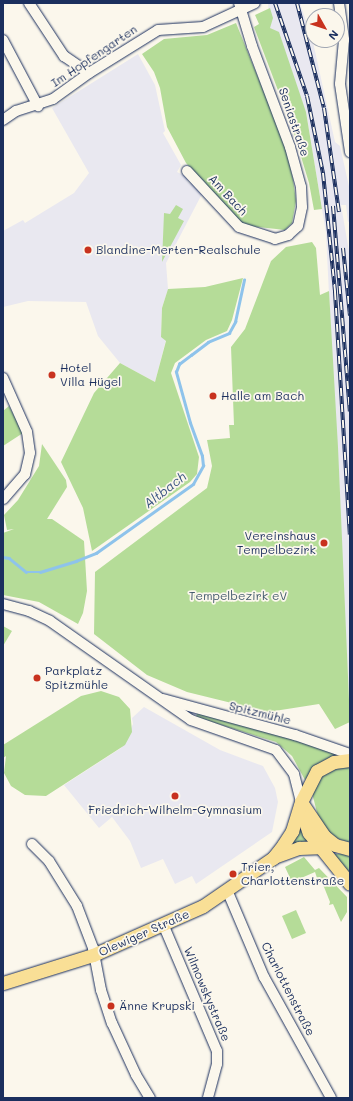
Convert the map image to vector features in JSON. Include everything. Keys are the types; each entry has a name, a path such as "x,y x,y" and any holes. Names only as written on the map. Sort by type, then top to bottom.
{"main road":[{"path":"273,858 292,831 301,802 317,771 334,762 350,760"},
{"path":"301,802 304,823 318,846 350,884"},
{"path":"301,802 322,834 346,848"},
{"path":"273,858 294,849 318,846 346,848"},
{"name":"Olewiger Straße","path":"3,983 93,955 203,906 273,858"}],"street":[{"path":"29,3 64,56 88,73"},
{"name":"Im Hopfengarten","path":"3,120 16,111 38,106 76,84 88,73 158,30 203,27 240,7 255,3"},
{"path":"339,3 344,40 340,84 350,152"},
{"name":"Seniastraße","path":"240,7 252,46 290,147 301,187 302,207 298,226 288,235 275,239"},
{"path":"3,40 38,106"},
{"name":"Am Bach","path":"187,171 239,227 275,239"},
{"path":"3,378 27,432 30,453 25,474 3,499"},
{"name":"Spitzmühle","path":"3,604 29,611 46,618 162,699 172,709 192,720 276,750 294,774 301,802"},
{"name":"Spitzmühle","path":"162,699 295,735 350,754"},
{"path":"32,844 49,862 66,886 85,926 94,948 93,955 101,990 116,1035 150,1098"},
{"name":"Charlottenstraße","path":"226,890 270,990 331,1098"},
{"name":"Wilmowskystraße","path":"163,924 217,1051 217,1064 208,1098"}],"shaded area":[{"path":"268,3 300,3 305,18 305,48 314,48 335,142 340,146 350,191 350,221 348,222 346,205 341,205 350,257 350,724 326,233 306,112 275,31 270,28"},
{"name":"Blandine-Merten-Realschule","path":"138,54 155,85 165,131 163,133 181,165 177,172 189,178 187,181 190,184 193,181 203,192 166,263 168,289 162,308 161,337 166,340 155,382 120,363 98,336 86,302 28,301 3,307 3,231 23,220 25,223 74,193 89,173 52,108"},
{"name":"Friedrich-Wilhelm-Gymnasium","path":"144,707 220,750 263,766 275,788 278,802 272,832 196,884 192,876 175,884 163,859 141,868 130,841 112,817 99,828 64,785 121,748 133,724 132,718"}],"green space":[{"path":"270,8 273,18 270,28 279,32 306,112 322,209 314,210 309,183 293,130 254,27 259,24 255,15"},
{"path":"236,23 285,144 293,179 296,201 292,223 285,230 242,225 186,163 167,127 160,88 154,72 142,54 164,39 207,35"},
{"path":"176,205 183,209 178,218 184,221 162,262 164,213 170,214"},
{"name":"Tempelbezirk eV","path":"312,242 316,248 320,295 329,291 338,447 350,722 335,729 319,704 268,712 187,692 147,675 94,634 95,572 207,488 212,466 207,440 230,438 229,425 234,425 231,347 245,329 271,261 286,247"},
{"path":"243,278 232,320 227,331 206,340 175,363 171,373 199,457 197,474 190,482 92,551 83,508 61,462 94,393 120,363 155,382 166,341 161,337 162,308 168,289 205,287"},
{"path":"9,406 23,433 3,446 3,411"},
{"path":"42,444 66,480 67,487 47,519 52,519 84,541 87,591 83,613 78,624 39,602 3,595 3,533 14,529 7,530 4,515 18,500 39,466"},
{"path":"3,626 12,631 3,646"},
{"path":"101,691 119,697 130,709 132,732 125,745 46,796 25,795 11,786 4,773 6,756 3,758 3,745 81,696"},
{"path":"197,713 264,730 337,754 317,765 305,780 292,756 276,742 196,717"},
{"path":"350,765 350,843 333,837 319,820 313,797 313,790 324,771"},
{"path":"298,822 308,841 290,844"},
{"path":"333,854 344,854 350,857 350,873 347,873"},
{"path":"304,857 315,870 319,868 347,897 347,912 341,922 333,904 329,905 330,902 320,877 317,878 315,872 292,882 285,867"},
{"path":"296,910 306,933 292,939 282,916"}],"waterway":[{"name":"Altbach","path":"3,557 9,558 26,572 40,572 76,561 96,553 193,484 203,466 202,456 190,423 176,372 179,364 208,342 229,333 235,322 244,280"}],"railway":[{"path":"275,3 307,96 323,173 335,292 350,535"},
{"path":"297,3 324,108 339,212"},
{"path":"333,206 350,411"},
{"path":"343,248 350,316"}],"place":[{"name":"Blandine-Merten-Realschule","path":"88,250"},
{"name":"Hotel Villa Hügel","path":"52,375"},
{"name":"Halle am Bach","path":"213,396"},
{"name":"Vereinshaus Tempelbezirk","path":"324,543"},
{"name":"Parkplatz Spitzmühle","path":"37,678"},
{"name":"Friedrich-Wilhelm-Gymnasium","path":"175,796"},
{"name":"Trier, Charlottenstraße","path":"233,874"},
{"name":"Änne Krupski","path":"111,1006"}]}
